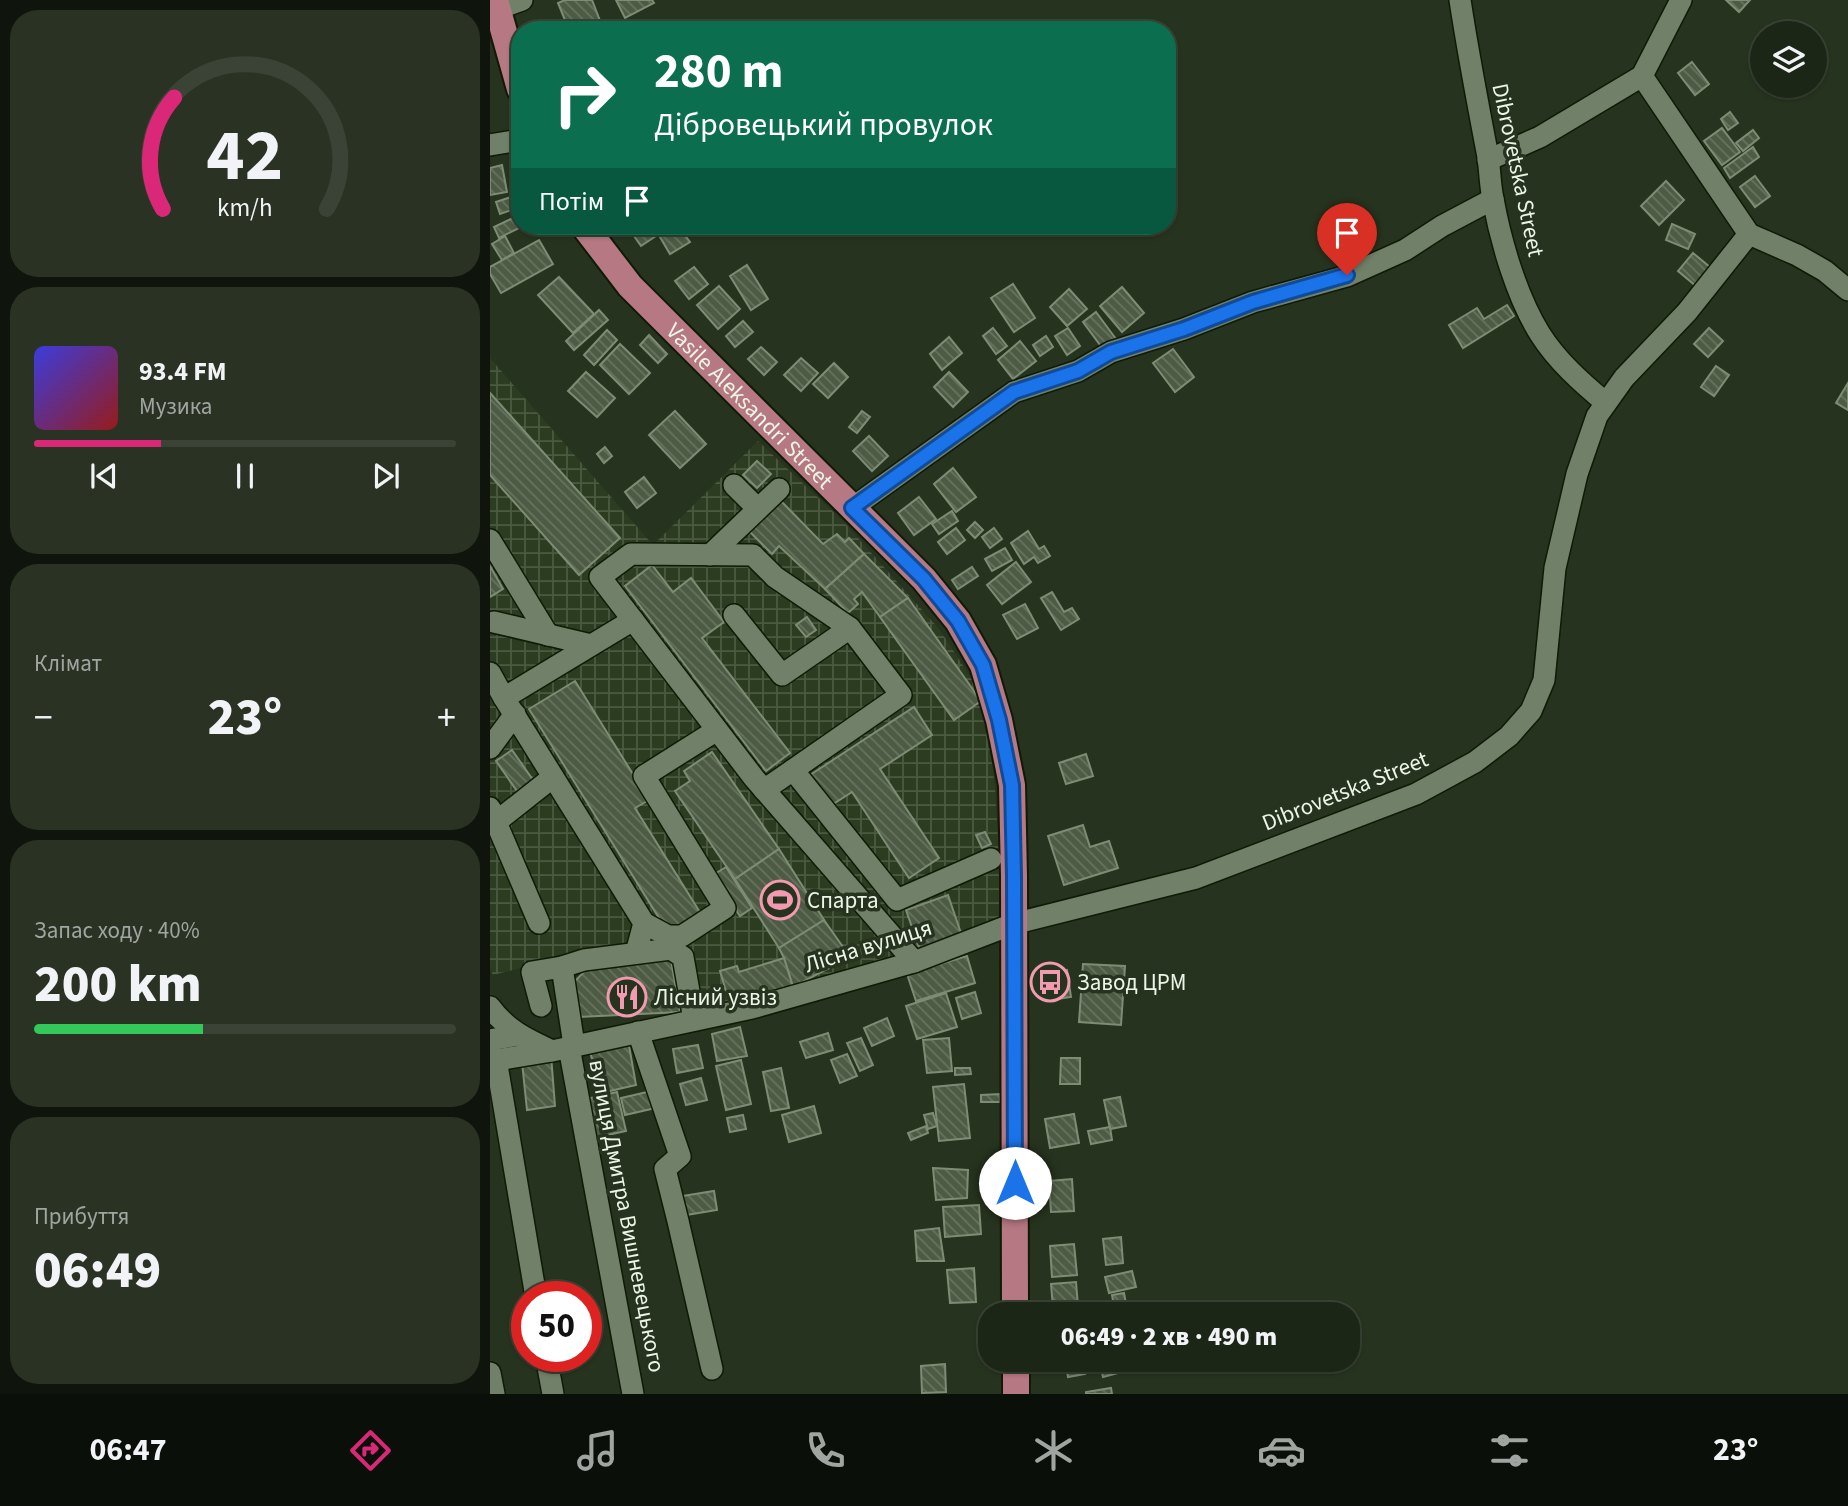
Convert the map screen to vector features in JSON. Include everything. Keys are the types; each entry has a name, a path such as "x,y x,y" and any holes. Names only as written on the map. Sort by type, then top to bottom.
{"main road":[{"path":"505,3 511,37"},
{"name":"Vasile Aleksandri Street","path":"590,235 630,286 924,579 958,621 983,665 999,720 1012,785 1016,1302"},
{"path":"1016,1372 1016,1394"}],"street":[{"name":"Dibrovetska Street","path":"1460,0 1493,199 1515,283 1540,334 1554,354 1606,403"},
{"path":"1488,160 1540,136 1642,76 1681,0"},
{"path":"1642,76 1749,233 1825,271 1848,289"},
{"path":"490,145 511,142"},
{"path":"852,508 1014,392 1078,371 1111,352 1184,329 1253,302 1347,275 1405,250 1442,226 1493,199"},
{"name":"Dibrovetska Street","path":"1013,924 1196,878 1416,794 1475,762 1509,737 1531,711 1544,680 1555,568 1577,474 1597,416 1624,378 1687,312 1749,233"},
{"path":"734,485 758,509"},
{"path":"710,555 779,489"},
{"path":"490,540 548,635"},
{"path":"764,790 901,695 850,628 775,577 753,555 631,554 600,577 764,790 914,962"},
{"path":"734,615 782,676 850,628"},
{"path":"490,748 509,706 591,645 632,620"},
{"path":"494,622 591,645"},
{"path":"490,673 644,923 668,936 682,936 725,908 644,776 717,730"},
{"path":"793,770 897,900 991,859"},
{"path":"539,923 493,815 553,777"},
{"path":"636,953 644,923"},
{"name":"Лісна вулиця","path":"492,1054 565,1048 752,1008 914,962 1013,924"},
{"path":"541,1006 532,972 584,960 671,949 683,957 694,1020"},
{"name":"вулиця Дмитра Вишневецького","path":"562,967 565,1048 633,1394"},
{"path":"490,1007 500,1020 519,1035 565,1048"},
{"path":"638,1032 680,1156 665,1169 712,1369"},
{"path":"519,1035 492,1054 533,1281"},
{"path":"549,1372 554,1394"},
{"path":"490,1373 494,1394"}],"shaded area":[{"path":"490,358 653,545 758,441 842,520 940,630 984,702 995,787 1003,925 703,1014 692,950 667,939 611,946 493,975 490,969"}],"building":[{"path":"565,0 592,0 600,21 565,21 558,3"},
{"path":"616,0 652,0 654,3 625,18"},
{"path":"1726,0 1750,0 1739,12"},
{"path":"1692,62 1709,84 1695,95 1678,73"},
{"path":"1730,112 1738,123 1728,130 1721,119"},
{"path":"1722,128 1740,152 1722,165 1704,141"},
{"path":"1753,130 1759,138 1743,151 1736,143"},
{"path":"1753,147 1759,157 1730,178 1724,168"},
{"path":"502,165 507,192 490,195 490,168"},
{"path":"1755,176 1770,196 1755,207 1740,187"},
{"path":"1666,181 1684,200 1659,225 1641,206"},
{"path":"511,197 511,210 500,214 496,202"},
{"path":"511,219 511,232 499,238 494,227"},
{"path":"1672,224 1695,234 1688,249 1666,240"},
{"path":"633,235 655,235 656,236 641,246"},
{"path":"685,235 690,242 670,254 660,237"},
{"path":"505,236 514,253 502,260 492,244"},
{"path":"539,240 553,264 501,293 490,274 490,267"},
{"path":"1693,253 1711,268 1696,286 1678,271"},
{"path":"747,265 768,299 751,310 730,276"},
{"path":"694,267 708,284 689,299 675,281"},
{"path":"559,277 594,314 573,333 538,295"},
{"path":"1013,284 1035,318 1014,332 991,298"},
{"path":"719,286 740,309 718,329 697,305"},
{"path":"1122,287 1144,313 1122,332 1100,306"},
{"path":"1069,289 1087,309 1067,326 1050,307"},
{"path":"1507,305 1514,316 1463,348 1449,325 1477,308 1484,319"},
{"path":"599,310 608,320 574,350 566,341"},
{"path":"1096,312 1116,339 1103,349 1083,322"},
{"path":"743,321 753,332 735,347 726,336"},
{"path":"993,328 1007,346 996,354 983,336"},
{"path":"1068,328 1080,346 1067,355 1055,336"},
{"path":"1709,328 1723,341 1708,357 1694,344"},
{"path":"607,330 617,340 594,365 584,355"},
{"path":"649,335 667,354 658,363 640,345"},
{"path":"1046,336 1053,347 1040,356 1033,345"},
{"path":"949,337 962,353 942,370 930,354"},
{"path":"1020,341 1036,361 1013,379 998,360"},
{"path":"620,344 650,373 629,394 600,365"},
{"path":"761,347 777,362 764,375 748,359"},
{"path":"1173,349 1194,377 1175,392 1153,363"},
{"path":"801,358 818,373 801,391 784,375"},
{"path":"834,363 848,377 828,398 813,384"},
{"path":"1716,366 1729,375 1714,396 1701,387"},
{"path":"586,372 615,398 597,417 568,391"},
{"path":"949,372 968,392 953,407 934,387"},
{"path":"1848,383 1848,410 1836,403"},
{"path":"490,393 620,538 579,575 490,475"},
{"path":"675,411 706,444 680,468 649,435"},
{"path":"862,411 870,417 857,433 849,427"},
{"path":"869,436 888,456 872,471 853,451"},
{"path":"605,447 612,456 604,463 597,454"},
{"path":"757,461 771,474 757,488 743,475"},
{"path":"953,468 976,497 956,512 934,484"},
{"path":"644,477 656,493 637,508 625,492"},
{"path":"919,497 936,519 914,535 898,513"},
{"path":"780,500 823,544 837,534 845,542 849,538 864,554 825,589 779,546 772,554 747,529"},
{"path":"952,511 958,521 939,534 932,524"},
{"path":"975,522 983,530 975,538 967,530"},
{"path":"956,528 965,540 947,554 938,542"},
{"path":"994,528 1002,539 990,548 982,537"},
{"path":"1028,531 1039,549 1044,546 1050,556 1038,563 1034,557 1024,564 1011,543"},
{"path":"1005,548 1012,560 992,571 985,559"},
{"path":"864,554 908,598 880,617 862,592 854,599 858,604 848,613 825,589"},
{"path":"1016,562 1031,582 1002,604 987,585"},
{"path":"652,565 673,592 691,578 724,622 702,638 790,753 766,771 625,586"},
{"path":"490,566 503,589 490,597"},
{"path":"972,567 978,576 958,589 952,580"},
{"path":"1052,592 1064,612 1072,608 1079,619 1061,630 1041,598"},
{"path":"908,598 981,701 954,720 880,617"},
{"path":"1025,604 1038,628 1017,639 1003,615"},
{"path":"807,617 816,630 806,637 796,625"},
{"path":"575,681 649,800 635,808 701,914 669,934 529,709"},
{"path":"914,707 932,735 880,769 939,858 909,878 852,792 830,806 810,775"},
{"path":"512,750 533,780 517,791 496,761"},
{"path":"712,752 779,849 735,879 675,791 690,781 684,771"},
{"path":"1086,754 1093,776 1066,784 1059,763"},
{"path":"1083,825 1090,847 1109,841 1118,868 1064,885 1048,836"},
{"path":"985,832 991,844 982,848 976,835"},
{"name":"Спарта","path":"779,849 824,920 779,948 735,879"},
{"path":"726,867 752,908 740,916 713,875"},
{"path":"948,895 962,936 920,950 906,910"},
{"path":"824,920 850,957 793,987 779,948"},
{"path":"967,956 975,983 916,1001 907,974"},
{"path":"784,958 793,987 730,1005 720,971 737,966 739,972"},
{"name":"Лісний узвіз","path":"671,960 680,1012 579,1017 573,983 586,970"},
{"path":"1083,964 1125,966 1121,1025 1079,1022"},
{"path":"1067,970 1071,997 1057,999 1053,972"},
{"path":"975,992 981,1013 962,1019 956,998"},
{"path":"946,993 957,1027 917,1039 906,1006"},
{"path":"887,1018 894,1036 872,1046 864,1028"},
{"path":"740,1027 747,1056 717,1061 712,1034"},
{"path":"828,1033 833,1050 806,1058 800,1042"},
{"path":"861,1038 873,1065 860,1071 847,1043"},
{"path":"949,1038 952,1071 927,1073 923,1040"},
{"path":"628,1040 636,1085 601,1093 589,1048"},
{"path":"698,1045 703,1068 677,1073 673,1049"},
{"path":"847,1054 857,1076 840,1083 831,1060"},
{"path":"551,1055 555,1106 527,1110 522,1062"},
{"path":"1061,1058 1080,1058 1080,1084 1060,1084"},
{"path":"741,1060 751,1104 726,1110 716,1066"},
{"path":"781,1068 789,1108 771,1111 763,1072"},
{"path":"955,1068 970,1068 971,1074 955,1075"},
{"path":"701,1078 707,1100 686,1105 680,1084"},
{"path":"964,1084 970,1138 939,1141 933,1087"},
{"path":"656,1090 660,1107 625,1115 621,1098"},
{"path":"617,1092 626,1131 594,1138 586,1099"},
{"path":"1000,1094 1000,1102 981,1102 981,1095"},
{"path":"1120,1097 1126,1126 1110,1129 1104,1100"},
{"path":"814,1106 821,1133 789,1142 782,1115"},
{"path":"933,1113 937,1126 928,1129 924,1115"},
{"path":"1074,1114 1079,1143 1050,1148 1045,1119"},
{"path":"743,1115 746,1129 730,1132 727,1118"},
{"path":"926,1126 928,1133 911,1140 908,1133"},
{"path":"1110,1127 1112,1140 1091,1144 1088,1131"},
{"path":"933,1168 968,1170 967,1198 936,1200"},
{"path":"1072,1179 1074,1211 1051,1212 1049,1181"},
{"path":"714,1191 717,1210 680,1216 676,1197"},
{"path":"979,1205 981,1234 945,1237 943,1207"},
{"path":"939,1228 944,1261 917,1261 915,1231"},
{"path":"1121,1237 1123,1263 1106,1265 1103,1239"},
{"path":"1074,1244 1077,1275 1052,1277 1050,1246"},
{"path":"974,1268 976,1302 950,1303 947,1270"},
{"path":"1132,1271 1136,1287 1109,1293 1105,1277"},
{"path":"1076,1282 1078,1302 1052,1302 1051,1284"},
{"path":"1124,1293 1126,1302 1113,1302 1112,1295"},
{"path":"945,1364 946,1392 922,1393 921,1366"},
{"path":"1067,1372 1085,1372 1085,1374 1068,1377"},
{"path":"1102,1372 1118,1372 1118,1373 1103,1377"},
{"path":"1111,1388 1112,1394 1086,1394 1086,1392"}],"place":[{"name":"Спарта","path":"780,900"},
{"name":"Завод ЦРМ","path":"1050,982"},
{"name":"Лісний узвіз","path":"627,997"}],"route":[{"path":"1015,1183 1012,785 999,720 983,665 958,621 924,579 852,508 1014,392 1078,371 1111,352 1184,329 1253,302 1347,275"}]}
